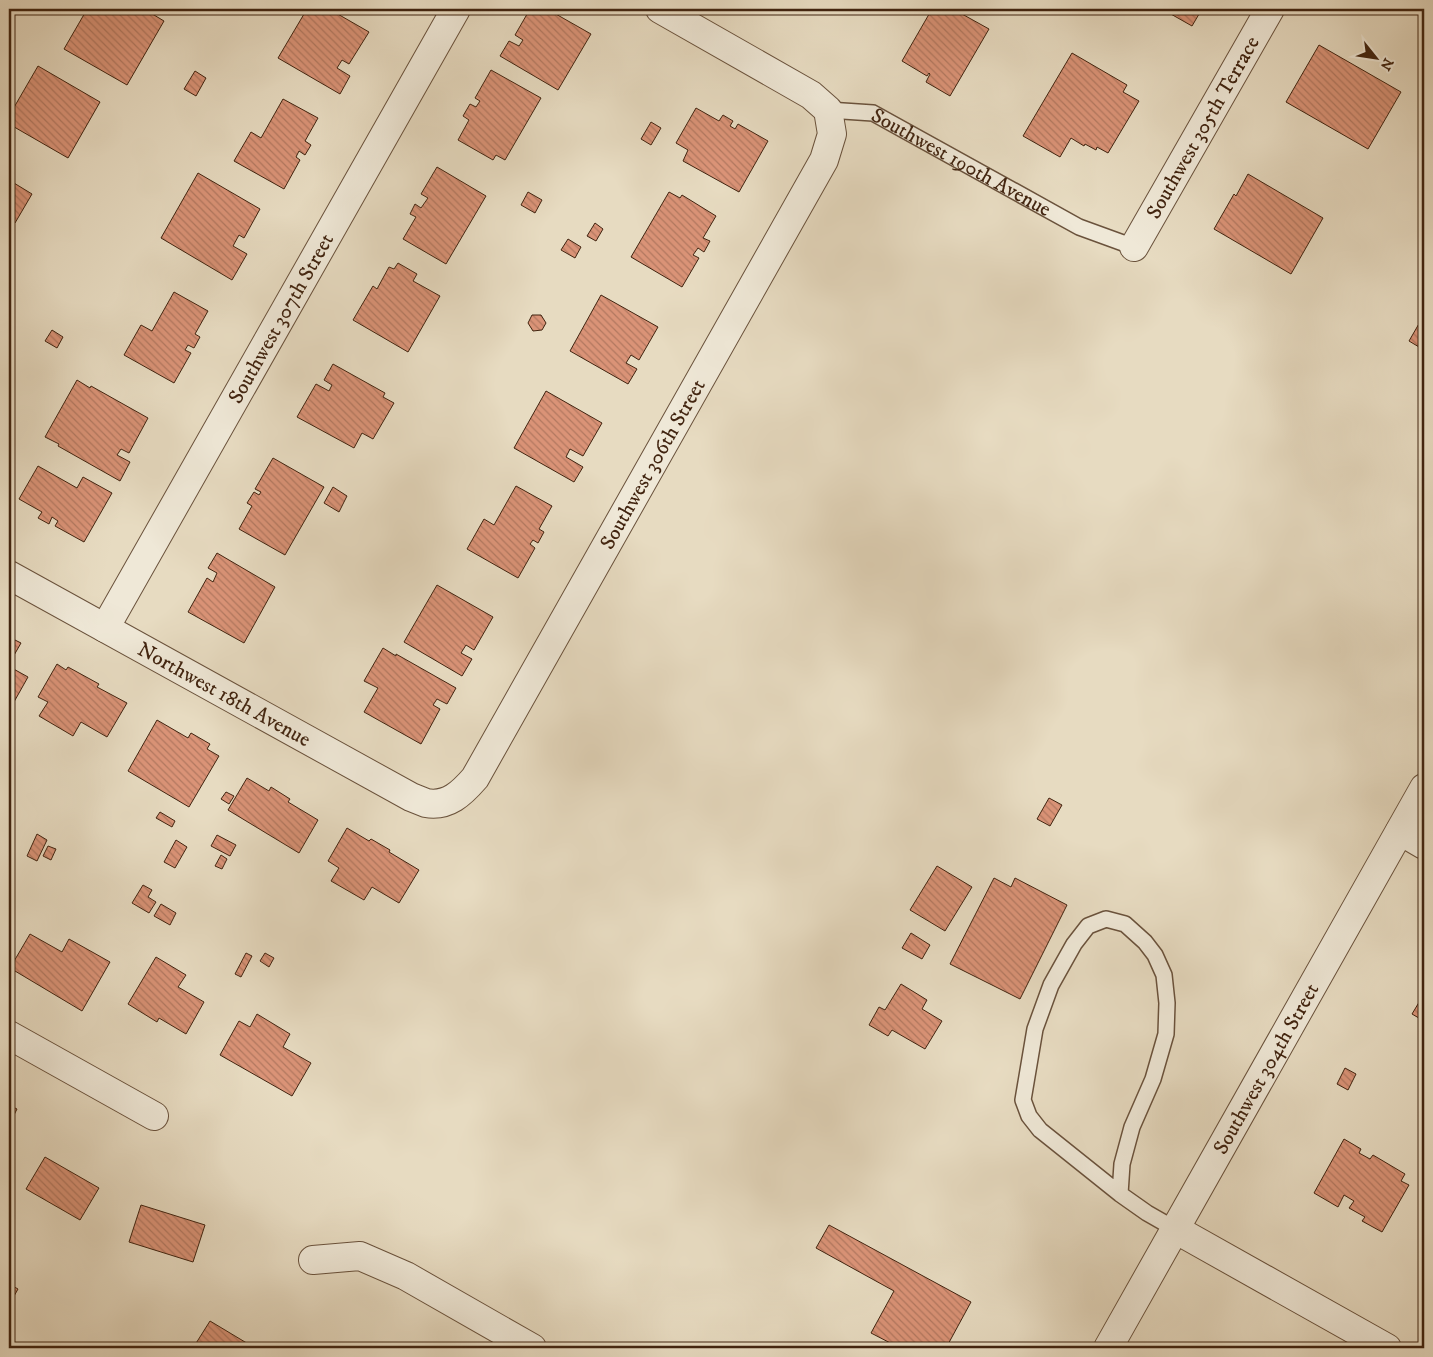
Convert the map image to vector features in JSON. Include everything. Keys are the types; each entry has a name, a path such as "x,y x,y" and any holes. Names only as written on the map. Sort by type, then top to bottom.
{"street":[{"name":"Southwest 307th Street","path":"105,628 456,9"},
{"path":"660,9 811,95 828,110"},
{"name":"Southwest 305th Terrace","path":"1134,246 1270,9"},
{"name":"Southwest 306th Street","path":"444,802 460,795 475,778 824,160 832,134 828,110"},
{"name":"Northwest 18th Avenue","path":"9,575 411,797 427,803 444,802"},
{"name":"Southwest 304th Street","path":"1108,1348 1424,788"},
{"path":"1400,832 1424,845"},
{"path":"9,1035 154,1116"},
{"path":"1176,1229 1387,1348"},
{"path":"312,1260 360,1256 406,1276 532,1348"}],"lane":[{"name":"Southwest 190th Avenue","path":"828,110 873,113 1079,227 1134,246"},
{"path":"1120,1194 1122,1164 1132,1127 1153,1079 1166,1034 1167,1003 1164,975 1155,955 1145,942 1125,924 1106,919 1088,926 1074,944 1051,985 1035,1029 1024,1100 1029,1116 1040,1130 1120,1194 1147,1213 1176,1229"}],"building":[{"path":"82,9 144,9 164,21 127,85 64,49 86,11"},
{"path":"307,9 329,9 369,32 349,64 342,60 337,68 350,76 340,94 278,58"},
{"path":"530,9 547,9 591,34 558,90 500,56 509,41 519,46 523,40 515,35"},
{"path":"932,9 953,9 989,29 950,96 926,82 929,73 927,76 902,61"},
{"path":"1162,9 1202,9 1192,26"},
{"path":"1319,45 1401,92 1368,149 1286,102"},
{"path":"1072,53 1127,85 1123,92 1139,101 1108,153 1097,147 1096,150 1085,144 1084,146 1071,138 1060,157 1023,136"},
{"path":"38,66 100,102 68,158 9,124 9,116"},
{"path":"491,70 541,98 505,160 496,155 493,160 458,140 469,120 463,116 470,104 476,107 480,101 475,98"},
{"path":"195,71 206,78 196,96 184,89"},
{"path":"283,99 318,118 305,141 311,145 305,155 299,151 296,157 300,160 284,189 234,161 251,132 261,138"},
{"path":"696,108 719,121 723,115 733,121 730,126 735,129 738,124 768,141 739,192 683,161 688,150 676,143"},
{"path":"651,122 661,128 651,145 641,139"},
{"path":"437,167 486,196 446,264 403,239 416,217 410,214 415,204 421,208 428,198 421,194"},
{"path":"198,173 260,209 244,238 239,235 233,246 247,254 232,280 161,238"},
{"path":"1248,174 1323,218 1291,274 1214,229"},
{"path":"9,180 32,194 15,223 9,220"},
{"path":"528,192 542,200 535,213 521,205"},
{"path":"669,192 680,198 682,195 716,216 703,238 710,241 704,252 698,248 693,255 699,258 682,287 631,257"},
{"path":"595,223 603,229 596,241 587,236"},
{"path":"568,239 581,247 575,258 561,250"},
{"path":"398,263 417,274 413,281 440,296 408,352 353,320 373,286 377,289 389,267 394,269"},
{"path":"174,292 208,311 195,334 200,337 194,348 188,345 185,350 191,353 174,383 124,355 141,325 152,331"},
{"path":"601,295 658,327 639,360 631,355 626,363 637,369 628,384 570,351"},
{"path":"532,315 541,315 546,323 542,330 533,331 528,323"},
{"path":"1424,315 1424,350 1409,341"},
{"path":"52,330 63,337 57,348 45,341"},
{"path":"333,364 385,393 383,397 394,403 373,439 362,433 354,448 297,417 316,384 329,391 332,385 324,380"},
{"path":"77,380 148,418 129,453 121,449 117,455 130,462 120,481 45,437"},
{"path":"546,391 602,423 583,456 570,449 566,457 583,467 574,482 514,448"},
{"path":"273,458 324,487 285,555 239,529 252,506 247,503 254,492 259,495 261,492 255,489"},
{"path":"38,466 77,488 83,477 112,493 84,542 55,526 58,521 52,517 49,524 38,518 42,512 19,499"},
{"path":"516,486 552,506 539,529 544,532 538,543 533,540 530,544 535,548 518,578 467,549 484,519 494,525"},
{"path":"333,487 347,496 339,512 324,503"},
{"path":"217,553 275,587 244,643 188,612 207,578 213,582 217,573 208,568"},
{"path":"437,585 493,617 474,650 466,645 461,653 472,659 462,676 404,642"},
{"path":"9,637 21,643 9,664"},
{"path":"383,648 456,688 447,704 437,699 433,705 440,709 421,744 364,712 378,688 364,681"},
{"path":"57,664 66,670 68,667 99,684 97,687 127,703 107,737 81,722 73,736 39,716 48,702 38,697"},
{"path":"10,667 28,677 10,709 9,669"},
{"path":"157,720 188,738 191,733 210,744 207,749 219,756 189,807 128,771"},
{"path":"247,778 269,791 271,787 290,799 288,802 318,820 299,853 228,810"},
{"path":"226,792 234,796 229,804 221,799"},
{"path":"1049,798 1062,805 1050,826 1037,819"},
{"path":"160,812 175,821 172,827 156,818"},
{"path":"347,828 369,841 371,839 390,850 389,852 419,870 399,903 372,887 364,900 331,881 339,868 328,861"},
{"path":"37,834 47,840 37,861 27,856"},
{"path":"217,835 236,845 230,856 211,846"},
{"path":"176,840 187,847 175,868 164,862"},
{"path":"48,846 56,849 51,860 43,856"},
{"path":"221,855 227,859 222,869 215,866"},
{"path":"937,866 972,887 945,931 910,910"},
{"path":"994,878 1011,887 1015,878 1067,905 1020,999 950,964"},
{"path":"143,885 152,890 148,897 156,902 149,913 132,903"},
{"path":"161,904 176,913 170,925 154,916"},
{"path":"911,933 930,945 922,959 902,948"},
{"path":"30,934 62,952 69,939 110,962 82,1011 10,968"},
{"path":"246,953 252,956 241,977 235,974"},
{"path":"265,953 274,958 269,967 260,961"},
{"path":"156,957 186,975 178,987 204,1002 186,1034 159,1018 157,1022 128,1004"},
{"path":"901,984 927,1000 922,1009 942,1021 925,1049 892,1030 888,1036 869,1025 879,1007 885,1010"},
{"path":"1424,994 1424,1021 1412,1014"},
{"path":"257,1014 290,1034 283,1047 311,1063 292,1096 220,1055 239,1021 250,1027"},
{"path":"1345,1068 1356,1074 1348,1090 1337,1084"},
{"path":"9,1105 17,1109 9,1125"},
{"path":"1344,1139 1361,1149 1359,1153 1370,1159 1373,1155 1405,1174 1401,1181 1409,1185 1382,1232 1362,1221 1365,1217 1349,1208 1354,1201 1344,1195 1338,1207 1314,1193"},
{"path":"45,1157 99,1188 80,1220 26,1189"},
{"path":"141,1205 205,1225 193,1262 129,1242"},
{"path":"829,1225 971,1302 946,1348 900,1348 871,1333 894,1291 816,1248"},
{"path":"9,1284 18,1289 9,1305"},
{"path":"210,1321 255,1348 193,1348"}]}
